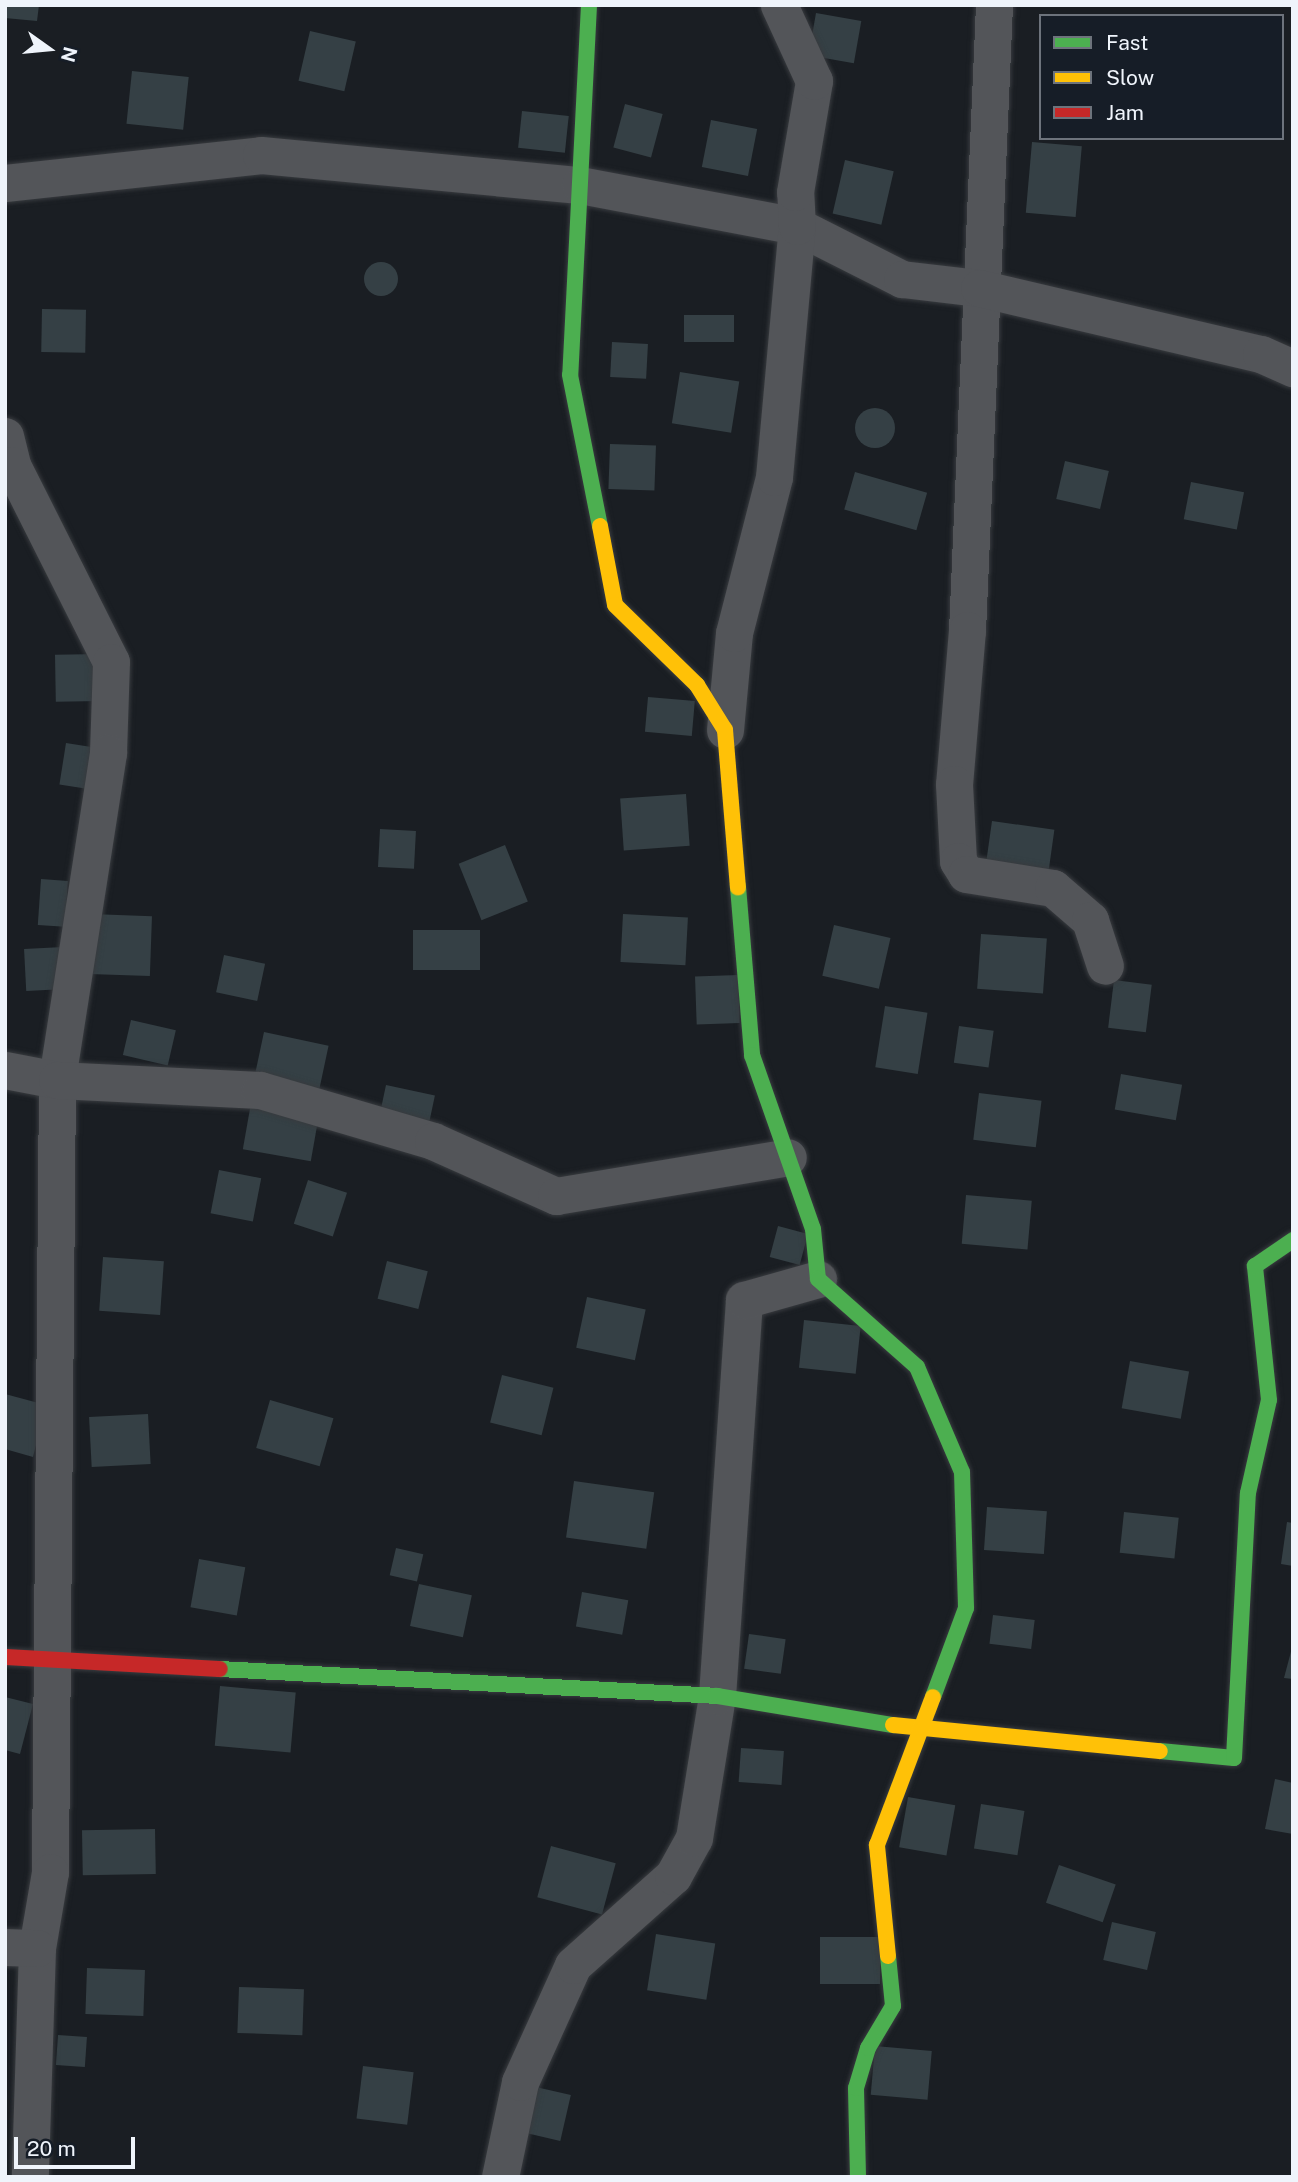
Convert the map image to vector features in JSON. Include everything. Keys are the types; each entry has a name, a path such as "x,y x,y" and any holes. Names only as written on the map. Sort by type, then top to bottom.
{"street":[{"path":"589,5 570,375 615,605 697,685 725,730"},
{"path":"779,5 814,81 795,192 797,226 774,477 734,633 725,730 752,1055 813,1229 818,1279 916,1367 962,1472 966,1608 877,1845 893,2006 868,2048 856,2088 858,2177"},
{"path":"994,5 979,288 967,630 954,784 958,861 966,874 1053,888 1090,920 1105,966"},
{"path":"5,183 261,155 580,186 797,226 902,279 979,288 1261,354 1293,368"},
{"path":"5,436 12,465 111,662 108,753 57,1080 48,1662 50,1872 21,1948 30,2177"},
{"path":"5,1070 57,1080 260,1090 433,1141 556,1196 788,1157"},
{"path":"5,1657 48,1662 717,1696 920,1730 1234,1758 1248,1493 1269,1400 1255,1266 1293,1240"},
{"path":"500,2177 520,2082 573,1965 673,1876 694,1838 717,1696 744,1300 818,1279"}],"building":[{"path":"5,5 39,5 37,21 5,18"},
{"path":"816,13 861,21 854,63 809,55"},
{"path":"310,31 356,42 344,91 299,81"},
{"path":"132,71 189,77 183,130 126,124"},
{"path":"625,104 663,114 651,158 613,147"},
{"path":"522,111 569,116 565,153 518,148"},
{"path":"711,120 757,129 748,176 702,167"},
{"path":"1032,142 1082,146 1076,217 1026,213"},
{"path":"845,160 894,171 881,225 833,214"},
{"path":"381,262 393,267 398,279 393,291 381,296 369,291 364,279 369,267"},
{"path":"42,309 86,310 85,353 41,352"},
{"path":"684,315 734,315 734,342 684,342"},
{"path":"612,342 648,344 646,379 610,377"},
{"path":"680,372 739,381 731,433 672,423"},
{"path":"875,408 883,409 889,414 894,420 894,436 889,442 883,447 875,448 867,447 861,442 856,436 855,428 856,420 861,414 867,409"},
{"path":"610,444 656,446 654,491 608,489"},
{"path":"1065,461 1109,471 1100,509 1056,499"},
{"path":"855,472 927,493 916,530 844,509"},
{"path":"1191,482 1244,492 1237,530 1184,519"},
{"path":"100,654 101,701 56,702 55,655"},
{"path":"648,697 695,701 692,736 645,732"},
{"path":"66,743 103,749 96,790 59,784"},
{"path":"686,794 690,846 624,850 620,799"},
{"path":"992,821 1054,830 1048,878 985,870"},
{"path":"380,829 416,831 414,869 378,867"},
{"path":"505,845 528,902 481,920 459,864"},
{"path":"41,879 68,881 65,927 38,925"},
{"path":"91,914 152,916 150,976 89,974"},
{"path":"623,914 688,917 685,965 620,962"},
{"path":"834,925 891,938 879,989 822,976"},
{"path":"413,930 480,930 480,970 413,970"},
{"path":"981,934 1047,939 1043,993 977,989"},
{"path":"63,947 65,989 26,991 24,949"},
{"path":"224,955 265,964 257,1001 216,992"},
{"path":"738,975 740,1023 697,1024 695,977"},
{"path":"1114,980 1152,985 1146,1032 1108,1028"},
{"path":"885,1006 927,1013 918,1074 875,1067"},
{"path":"131,1020 176,1030 168,1065 123,1055"},
{"path":"959,1026 994,1031 989,1068 954,1063"},
{"path":"264,1032 329,1046 319,1092 254,1078"},
{"path":"1121,1074 1182,1085 1176,1120 1115,1109"},
{"path":"386,1085 435,1095 428,1130 379,1119"},
{"path":"979,1093 1042,1101 1036,1147 973,1140"},
{"path":"251,1103 319,1115 311,1161 243,1149"},
{"path":"219,1170 261,1178 253,1221 211,1213"},
{"path":"308,1180 347,1193 333,1236 294,1224"},
{"path":"966,1195 1032,1201 1027,1250 962,1244"},
{"path":"778,1226 808,1234 800,1265 770,1257"},
{"path":"103,1257 164,1261 160,1315 99,1311"},
{"path":"387,1261 428,1271 418,1309 378,1299"},
{"path":"587,1297 646,1309 635,1360 576,1348"},
{"path":"804,1320 861,1326 856,1374 799,1368"},
{"path":"1130,1361 1189,1371 1181,1419 1122,1408"},
{"path":"502,1375 553,1388 542,1435 490,1423"},
{"path":"5,1394 46,1405 33,1457 5,1449"},
{"path":"270,1400 333,1418 320,1466 256,1448"},
{"path":"148,1414 151,1464 92,1467 89,1417"},
{"path":"574,1481 654,1492 646,1549 566,1537"},
{"path":"987,1507 1047,1511 1044,1554 984,1550"},
{"path":"1124,1512 1179,1518 1174,1559 1120,1553"},
{"path":"1287,1522 1293,1523 1293,1566 1281,1564"},
{"path":"396,1548 423,1554 417,1582 390,1575"},
{"path":"199,1559 245,1567 237,1615 190,1607"},
{"path":"419,1584 472,1595 463,1637 410,1626"},
{"path":"582,1592 628,1600 622,1635 576,1626"},
{"path":"993,1615 1035,1620 1031,1649 989,1644"},
{"path":"749,1634 786,1639 781,1674 744,1669"},
{"path":"1293,1644 1293,1679 1284,1678"},
{"path":"220,1686 296,1693 290,1752 215,1746"},
{"path":"5,1697 33,1704 20,1754 5,1750"},
{"path":"741,1748 784,1751 782,1785 739,1782"},
{"path":"1275,1779 1293,1783 1293,1834 1265,1829"},
{"path":"908,1797 955,1805 946,1856 899,1847"},
{"path":"981,1804 1024,1811 1017,1855 974,1848"},
{"path":"155,1829 156,1874 83,1875 82,1830"},
{"path":"551,1846 616,1863 602,1915 537,1897"},
{"path":"1059,1865 1116,1885 1103,1922 1046,1903"},
{"path":"1112,1922 1156,1932 1147,1970 1103,1960"},
{"path":"656,1934 715,1943 706,2000 647,1990"},
{"path":"820,1937 880,1937 880,1984 820,1984"},
{"path":"87,1968 145,1970 143,2016 85,2014"},
{"path":"239,1987 304,1989 302,2035 237,2033"},
{"path":"58,2035 87,2037 85,2067 56,2065"},
{"path":"875,2046 932,2051 928,2100 871,2095"},
{"path":"363,2066 414,2072 407,2125 357,2119"},
{"path":"527,2085 571,2095 560,2141 516,2131"}],"traffic: fast":[{"path":"589,5 570,375 600,526"},
{"path":"738,887 752,1055 813,1229 818,1279 917,1367 962,1472 966,1608 933,1697"},
{"path":"1160,1751 1234,1758 1248,1493 1269,1400 1255,1266 1293,1240"},
{"path":"220,1669 717,1696 893,1725"},
{"path":"858,2177 856,2088 868,2048 893,2006 888,1956"}],"traffic: slow":[{"path":"600,526 615,605 697,685 725,730 738,887"},
{"path":"888,1956 877,1845 933,1697"},
{"path":"893,1725 1160,1751"}],"traffic: jam":[{"path":"5,1657 220,1669"}]}
